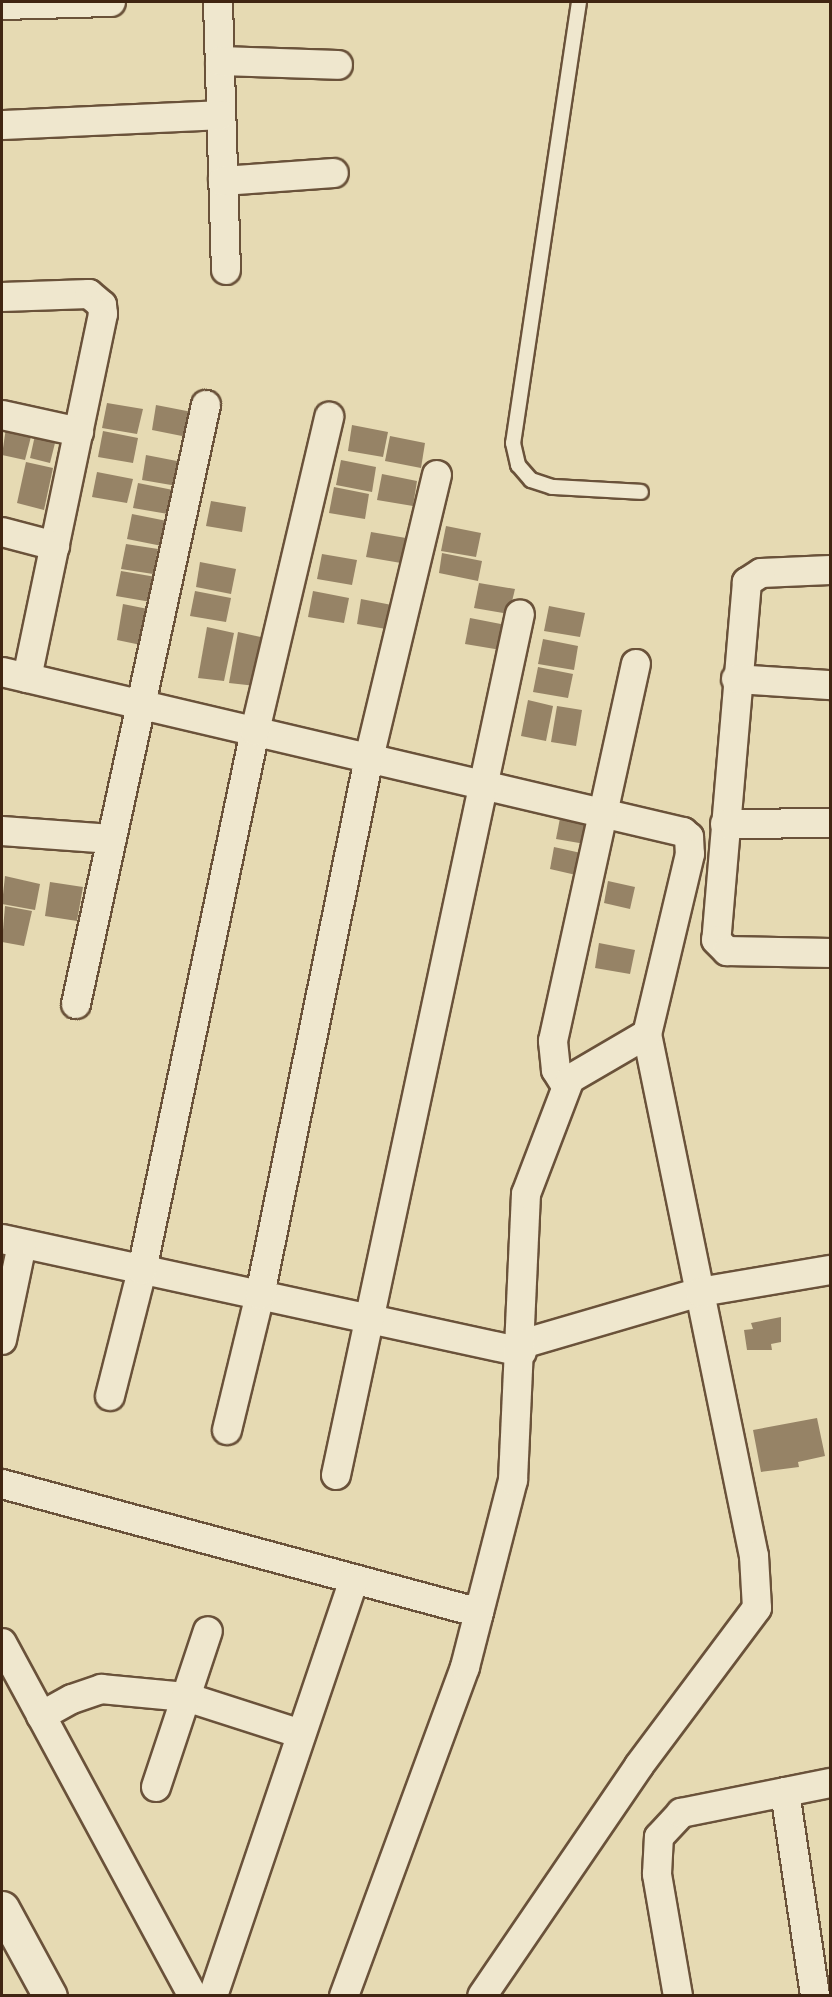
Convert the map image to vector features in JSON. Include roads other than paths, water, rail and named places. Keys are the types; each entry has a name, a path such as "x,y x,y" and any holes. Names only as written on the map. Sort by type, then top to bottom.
{"street":[{"path":"2,5 111,2"},
{"path":"218,2 226,270"},
{"path":"220,61 338,65"},
{"path":"2,125 221,115"},
{"path":"223,181 334,173"},
{"path":"2,297 89,294 102,305 55,546 14,675 683,832 691,845 647,1034 754,1556 758,1608 639,1766 482,1995"},
{"path":"76,1004 206,405"},
{"path":"2,415 79,432"},
{"path":"110,1396 142,1270 255,731 329,417"},
{"path":"227,1430 260,1295 369,758 437,475"},
{"path":"2,532 55,546"},
{"path":"831,570 761,573 747,582 736,679 718,945 727,951 831,953"},
{"path":"336,1475 371,1320 520,614"},
{"path":"566,1086 556,1070 553,1041 636,664"},
{"path":"736,679 831,685"},
{"path":"725,824 831,823"},
{"path":"2,831 112,839"},
{"path":"344,1995 465,1667 513,1480 522,1348 526,1194 570,1078 647,1034"},
{"path":"2,1340 12,1241 371,1320 522,1348 700,1292 831,1270"},
{"path":"2,1484 479,1612"},
{"path":"213,1995 354,1579"},
{"path":"156,1787 208,1631"},
{"path":"2,1643 193,1995"},
{"path":"41,1716 72,1699 101,1689 186,1697 301,1734"},
{"path":"678,1995 657,1874 659,1837 681,1813 831,1783"},
{"path":"785,1792 815,1995"},
{"path":"2,1908 50,1995"}],"lane":[{"path":"579,2 513,443 518,465 531,480 552,487 641,492"}]}
